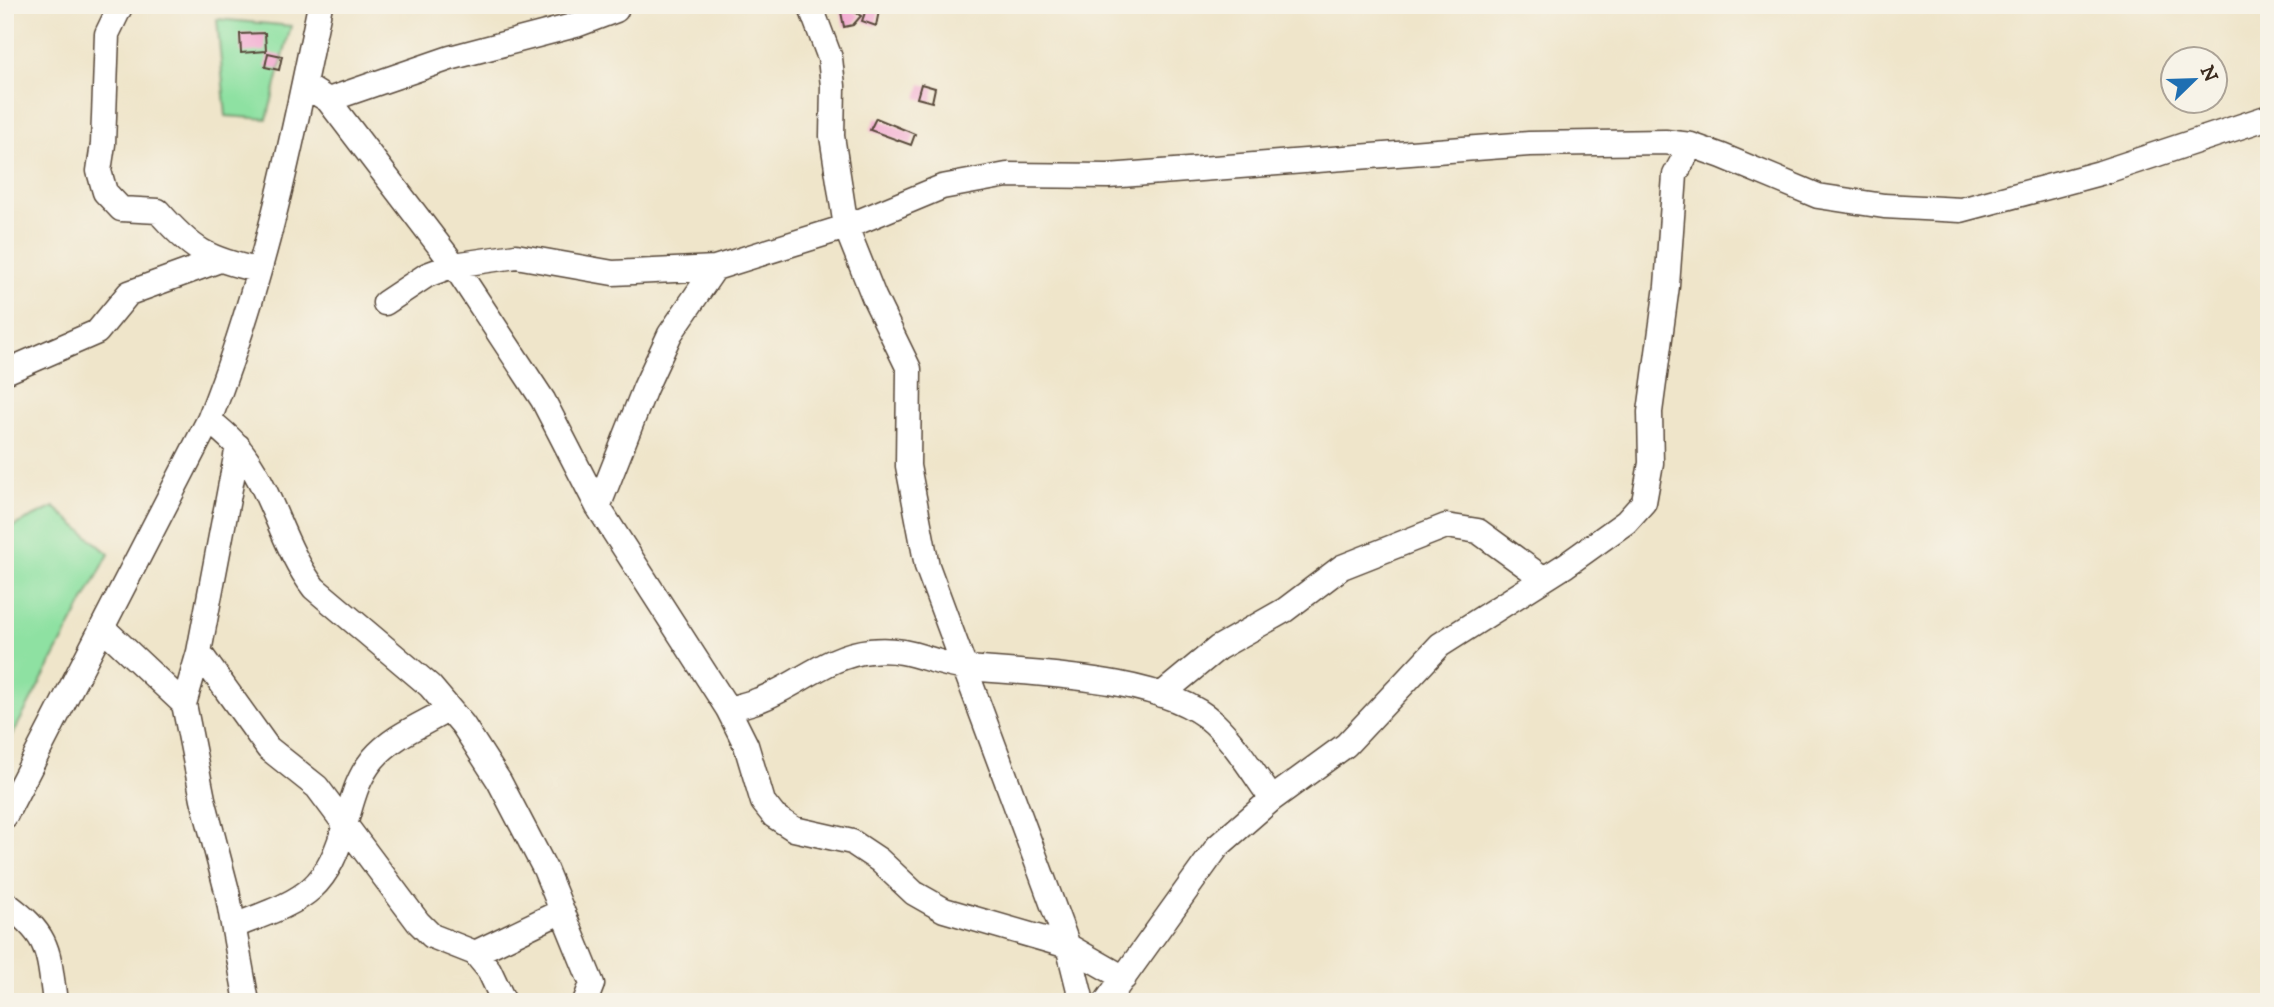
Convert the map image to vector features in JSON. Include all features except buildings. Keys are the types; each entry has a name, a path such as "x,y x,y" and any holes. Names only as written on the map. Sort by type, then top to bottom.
{"street":[{"path":"121,5 107,34 103,145 99,171 105,192 121,209 158,211 184,241 217,261 258,270"},
{"path":"5,816 209,420 230,368 258,270 304,85 320,5"},
{"path":"810,5 830,58 832,136 846,228 874,297 909,369 908,466 927,566 1068,946 1082,1002"},
{"path":"328,100 450,58 576,25 616,10"},
{"path":"304,85 328,100 454,265 543,400 598,507 728,709 746,745 763,802 774,816 794,829 852,842 879,860 914,893 944,909 1068,946 1124,978"},
{"path":"385,303 427,275 454,265 516,256 613,273 716,268 846,228 942,187 1007,174 1108,176 1529,144 1665,142 1691,145 1818,196 1884,206 1961,209 2100,173 2269,117"},
{"path":"1106,1002 1219,845 1272,799 1346,746 1440,645 1626,523 1644,502 1651,463 1650,412 1667,286 1675,174 1691,145"},
{"path":"5,372 97,332 129,293 217,261"},
{"path":"598,507 645,388 670,334 716,268"},
{"path":"209,420 238,446 268,498 301,571 314,588 430,686 499,781 545,869 592,984 585,1002"},
{"path":"238,446 199,652 184,704 247,1002"},
{"path":"1161,695 1218,648 1285,610 1342,567 1446,526 1478,531 1544,579"},
{"path":"103,628 184,704"},
{"path":"728,709 760,700 835,660 869,651 909,651 965,668 1067,674 1161,695 1193,707 1215,723 1272,799"},
{"path":"199,652 268,748 317,787 425,929 432,936 475,953 489,970 504,1002"},
{"path":"233,926 298,901 322,880 332,866 356,786 372,760 388,744 449,709"},
{"path":"5,903 36,928 48,951 55,1002"},
{"path":"475,953 562,911"}],"green space":[{"path":"217,19 291,26 267,119 226,116"},
{"path":"54,507 109,554 5,749 5,530"}]}
